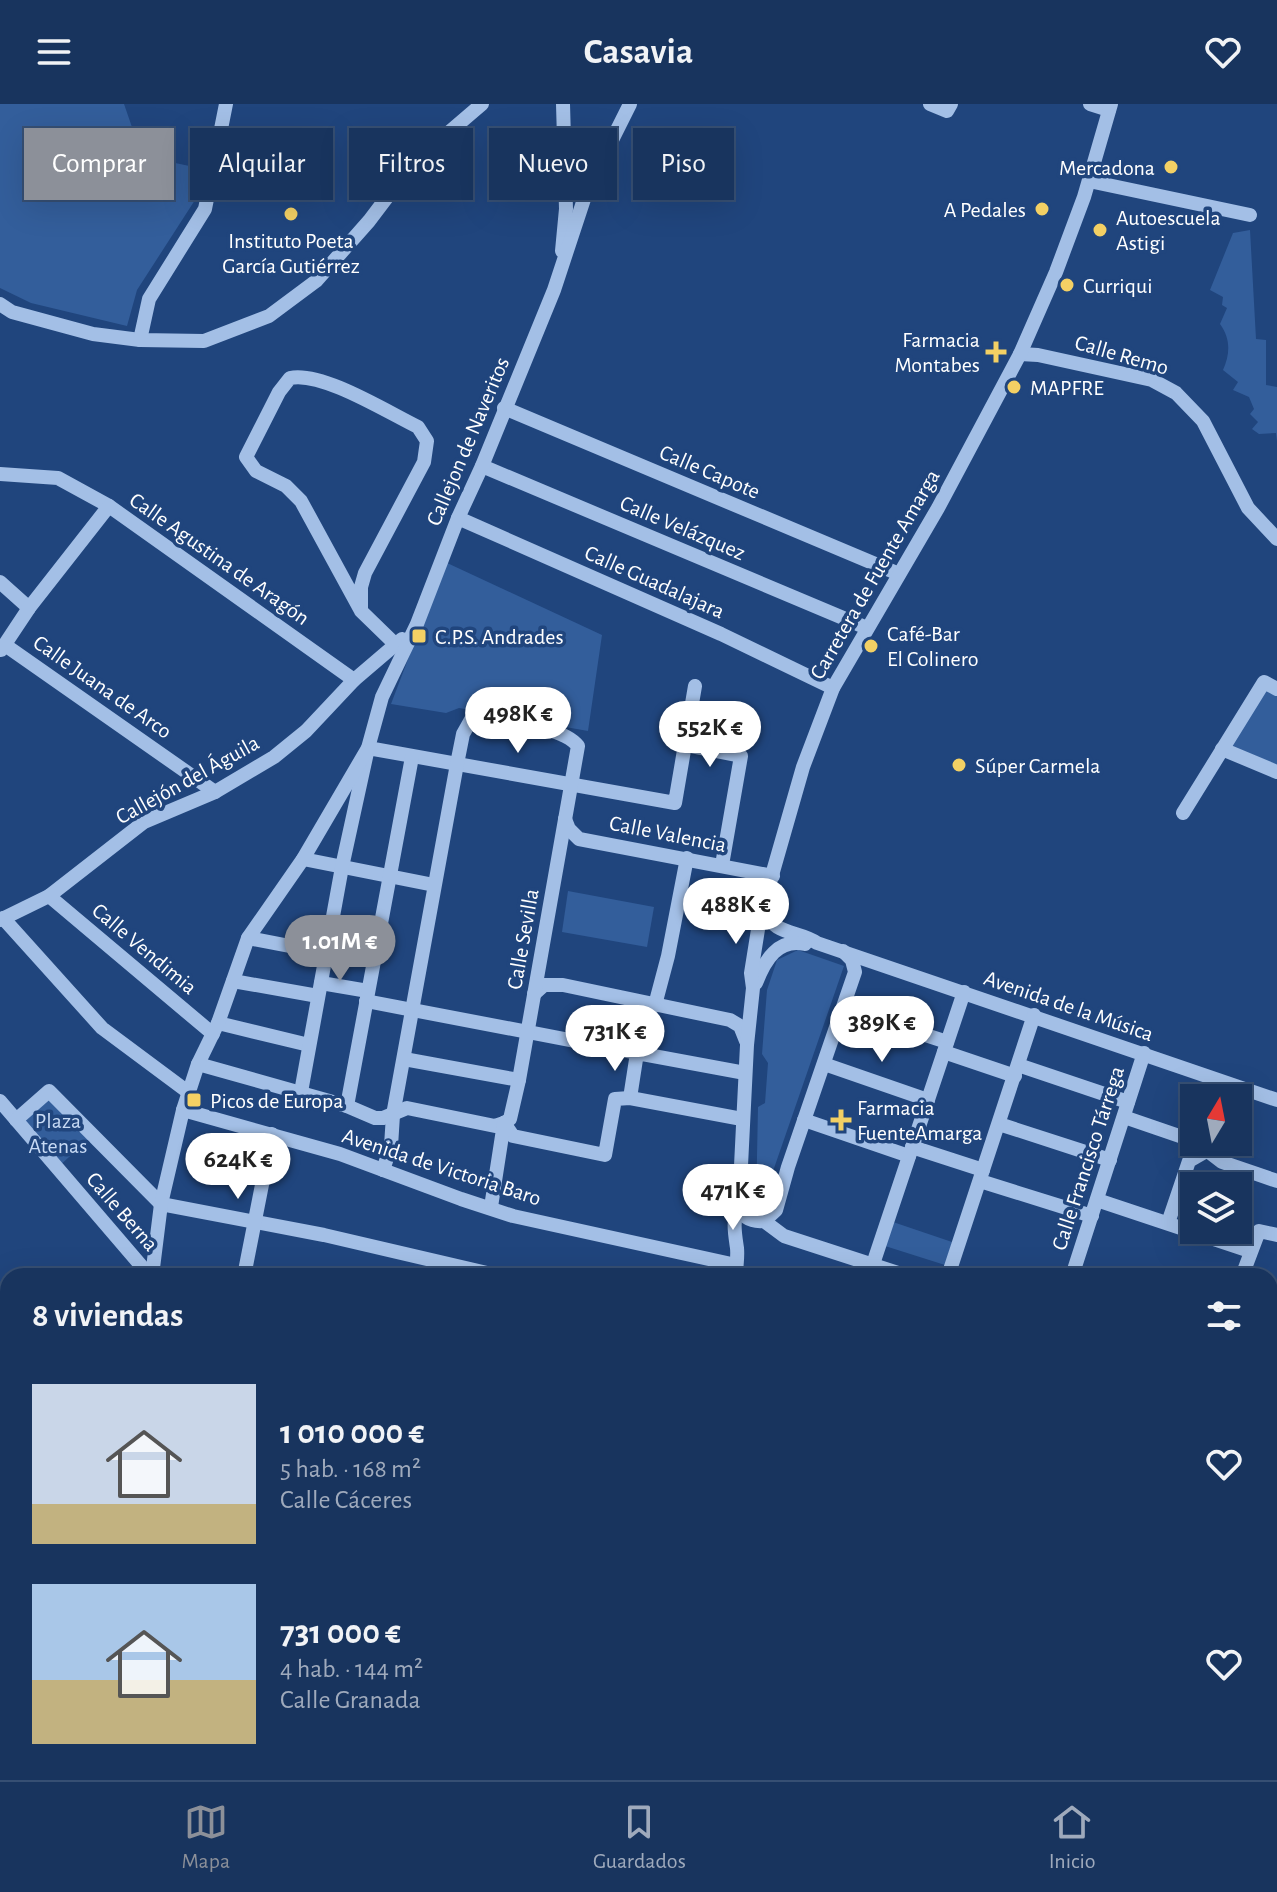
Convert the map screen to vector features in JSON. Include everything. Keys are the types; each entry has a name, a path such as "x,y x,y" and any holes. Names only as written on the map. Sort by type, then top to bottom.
{"street":[{"path":"140,340 149,299 205,209 226,104"},
{"path":"0,304 12,312 93,334 140,340 204,341 269,316 316,281 369,221 413,163 482,104"},
{"path":"560,275 566,209 563,104"},
{"path":"560,275 587,190 630,104"},
{"path":"930,104 947,111 951,104"},
{"path":"1090,104 1110,107"},
{"name":"Carretera de Fuente Amarga","path":"736,1268 734,1239 739,1206 742,1119 753,988 751,973 764,910 803,767 833,688 938,508 1020,354 1056,272 1089,181 1110,107"},
{"path":"1089,181 1250,215"},
{"name":"Callejon de Naveritos","path":"368,748 382,697 417,624 560,275"},
{"name":"Calle Remo","path":"1020,354 1038,355 1152,380 1176,393 1203,421 1248,508 1277,539"},
{"path":"361,611 361,587 365,573 424,462 427,441 418,427 319,379 301,375 290,378 279,392 246,457 256,471 286,486 301,501 361,611 396,645"},
{"name":"Calle Capote","path":"504,408 899,574"},
{"name":"Calle Velázquez","path":"482,466 867,628"},
{"name":"Calle Agustina de Aragón","path":"0,474 58,478 109,506 354,680"},
{"path":"2,648 29,608 109,506"},
{"name":"Calle Guadalajara","path":"458,518 721,634 833,688"},
{"path":"0,582 29,608"},
{"name":"Callejón del Águila","path":"2,919 49,896 144,822 215,792 274,757 306,731 354,680 417,624"},
{"name":"Calle Juana de Arco","path":"2,648 215,792"},
{"path":"368,748 675,803 695,686"},
{"path":"1183,813 1222,749 1270,686"},
{"name":"Calle Sevilla","path":"457,764 463,734 472,718 560,733 578,746 519,1080 510,1119 504,1123 491,1207"},
{"path":"685,745 741,756 722,865"},
{"path":"152,1268 161,1204 188,1092 248,938 303,859 368,748"},
{"path":"301,1092 342,867 368,748"},
{"path":"1222,749 1277,772"},
{"path":"347,1106 412,757"},
{"path":"383,1170 391,1146 393,1115 457,764"},
{"name":"Calle Valencia","path":"565,819 569,829 579,839 773,876"},
{"path":"630,1098 637,1053 668,956 687,858"},
{"path":"303,859 434,885"},
{"name":"Calle Vendimia","path":"49,896 215,1028"},
{"name":"Avenida de la Música","path":"764,910 777,929 809,937 817,943 1144,1053 1217,1084"},
{"path":"2,919 102,1028 188,1092"},
{"path":"248,938 326,953"},
{"path":"753,988 773,951 793,941 817,943"},
{"path":"737,1248 750,1227 776,1210 855,972 852,960 843,951"},
{"path":"233,981 367,996 413,1009 745,1073"},
{"path":"534,994 551,983 736,1022 744,1031 747,1045"},
{"path":"872,1268 964,992"},
{"path":"843,1008 1126,1110 1180,1136"},
{"path":"951,1268 1034,1015"},
{"path":"215,1028 309,1045"},
{"name":"Calle Francisco Tárrega","path":"1075,1268 1144,1053"},
{"path":"404,1059 519,1080"},
{"path":"198,1064 347,1106 375,1118 393,1115 407,1108 495,1126 504,1123 513,1136 605,1155 615,1099 630,1098 742,1119"},
{"path":"824,1064 928,1100"},
{"path":"16,1120 49,1091 161,1204 464,1268"},
{"name":"Avenida de la Música","path":"1252,1096 1277,1100"},
{"name":"Calle Berna","path":"0,1101 144,1268"},
{"name":"Avenida de Victoria Baro","path":"183,1110 272,1134 513,1216 724,1268"},
{"path":"804,1120 911,1152 1092,1216"},
{"path":"999,1124 1110,1160"},
{"path":"245,1268 272,1134"},
{"path":"1168,1223 1192,1156"},
{"path":"1214,1156 1222,1162 1277,1181"},
{"path":"1097,1200 1250,1251"},
{"path":"739,1206 745,1217 864,1268"},
{"path":"1245,1268 1259,1231 1277,1235"}],"green space":[{"path":"0,104 124,104 132,128 24,128 24,200 174,200 174,163 190,166 190,200 195,200 137,290 127,326 31,303 0,288"},
{"path":"1250,230 1256,339 1266,340 1266,385 1277,387 1277,441 1276,433 1259,434 1252,429 1258,422 1250,414 1254,409 1249,397 1233,390 1238,382 1223,370 1228,347 1220,324 1227,308 1222,305 1223,297 1210,290 1233,233"},
{"path":"445,562 602,635 588,731 459,708 446,713 391,704"},
{"path":"1265,689 1277,695 1277,765 1231,747"},
{"path":"568,891 654,907 647,947 562,932"},
{"path":"798,950 844,966 761,1206 756,1205 758,1107 765,1103 768,1063 762,1054 767,990 777,960"},
{"name":"Plaza Atenas","path":"49,1091 93,1135 57,1168 16,1120"},
{"path":"893,1222 952,1242 945,1265 885,1246"}],"place":[{"name":"Mercadona","path":"1171,167"},
{"name":"A Pedales","path":"1042,209"},
{"name":"Instituto Poeta García Gutiérrez","path":"291,214"},
{"name":"Autoescuela Astigi","path":"1100,230"},
{"name":"Curriqui","path":"1067,285"},
{"name":"Farmacia Montabes","path":"996,352"},
{"name":"MAPFRE","path":"1014,387"},
{"name":"C.P.S. Andrades","path":"419,636"},
{"name":"Café-Bar El Colinero","path":"871,646"},
{"name":"Súper Carmela","path":"959,765"},
{"name":"Picos de Europa","path":"194,1100"},
{"name":"Farmacia FuenteAmarga","path":"841,1120"}]}
